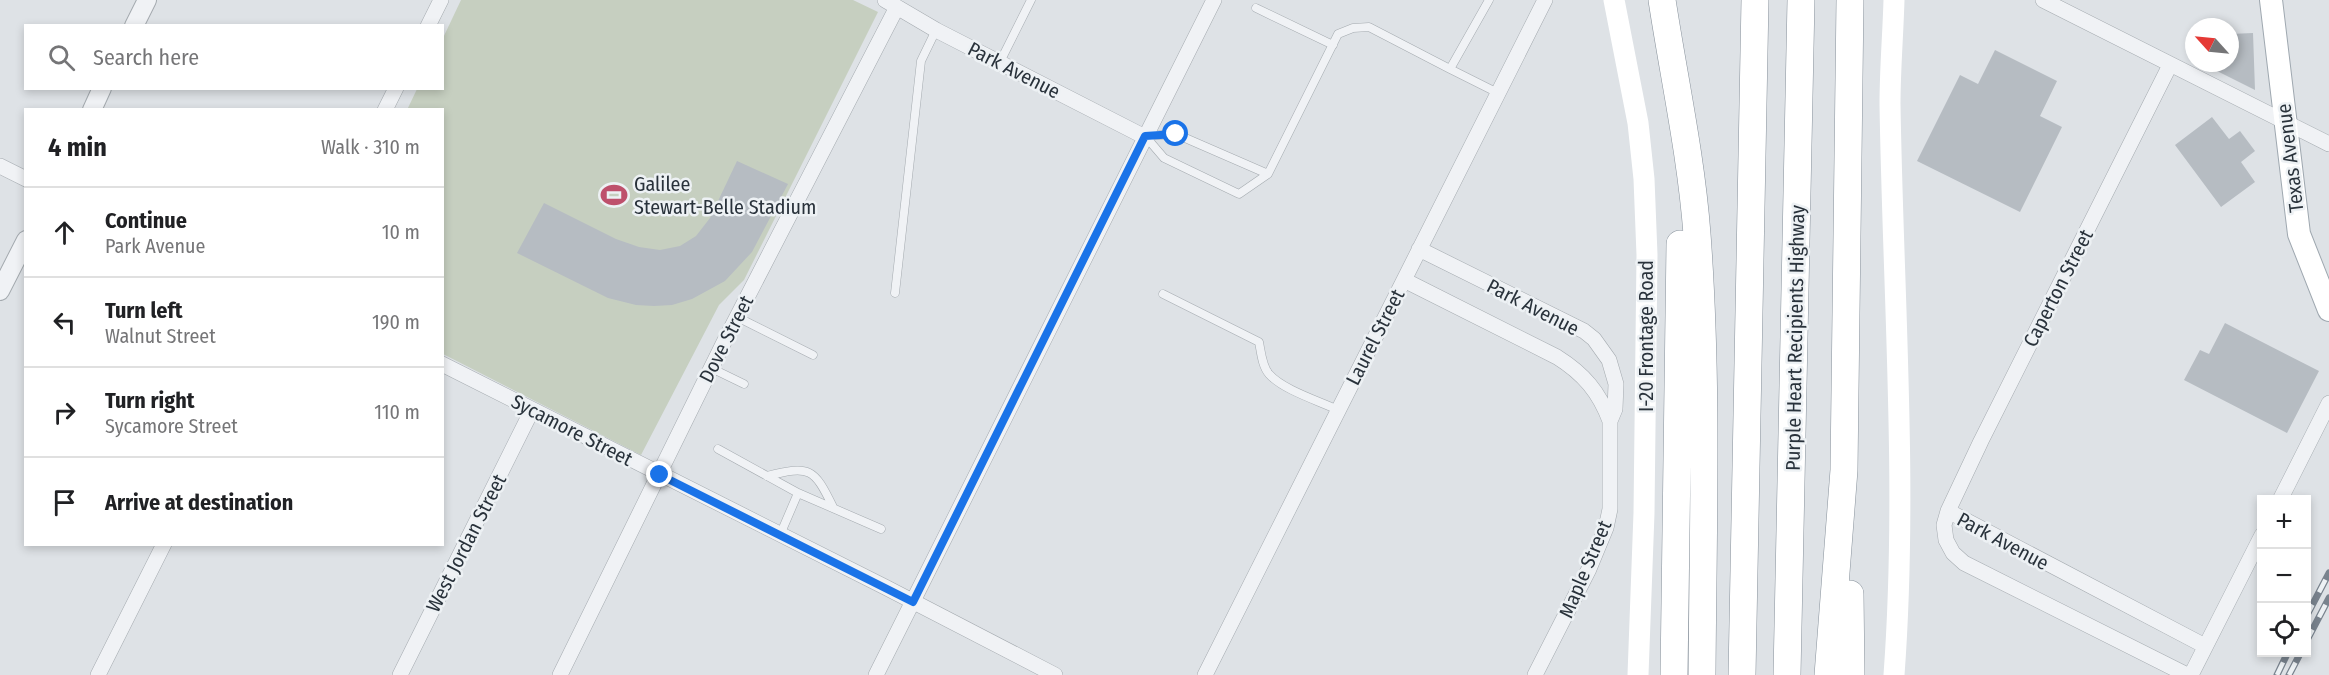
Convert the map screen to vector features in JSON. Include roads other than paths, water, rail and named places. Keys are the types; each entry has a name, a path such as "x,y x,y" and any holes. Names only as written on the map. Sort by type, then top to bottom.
{"highway":[{"path":"1662,0 1684,124 1697,235 1705,415 1702,675"},
{"path":"1743,675 1755,0"},
{"name":"Purple Heart Recipients Highway","path":"1787,675 1801,0"},
{"path":"1850,0 1844,470 1851,675"},
{"path":"1668,42 1678,186 1680,260 1674,675"},
{"path":"1828,675 1844,470"}],"main road":[{"name":"I-20 Frontage Road","path":"1614,0 1638,123 1644,179 1647,255 1644,513 1638,675"},
{"path":"1894,0 1891,114 1901,538 1894,675"},
{"name":"Texas Avenue","path":"2271,0 2299,234 2329,310"}],"street":[{"path":"135,24 147,0"},
{"path":"429,24 441,0"},
{"name":"Laurel Street","path":"1205,675 1545,0"},
{"path":"2043,0 2329,144"},
{"path":"876,675 1145,136 1209,2"},
{"name":"Park Avenue","path":"891,3 936,30 1145,136"},
{"name":"Dove Street","path":"560,675 891,3"},
{"name":"Caperton Street","path":"1948,511 2170,65"},
{"path":"93,108 101,90"},
{"path":"386,108 395,90"},
{"path":"0,166 24,178"},
{"path":"0,291 24,244"},
{"name":"Park Avenue","path":"1419,249 1584,331 1594,339 1609,360 1616,384 1615,409 1610,421"},
{"name":"Park Avenue","path":"1404,280 1575,368 1597,392 1610,421"},
{"name":"Sycamore Street","path":"444,365 1055,675"},
{"path":"2283,495 2329,403"},
{"name":"West Jordan Street","path":"400,675 532,410"},
{"name":"Maple Street","path":"1535,675 1589,569 1606,528 1610,509 1610,421"},
{"name":"Park Avenue","path":"2189,675 1964,563 1953,553 1946,540 1944,525 1948,511 2205,646"},
{"path":"2189,675 2257,545"},
{"path":"98,675 163,546"}],"lane":[{"path":"1000,62 1031,0"},
{"path":"1450,69 1489,0"},
{"path":"1257,8 1333,45"},
{"path":"1145,136 1176,134 1268,174 1338,34 1353,28 1369,27 1498,93"},
{"path":"895,293 921,61 936,30"},
{"name":"Park Avenue","path":"1145,136 1164,158 1239,194 1268,174"},
{"path":"1163,294 1259,342 1268,373 1280,383 1338,411"},
{"path":"737,317 813,355"},
{"path":"711,368 744,384"},
{"path":"718,449 798,493 881,529"},
{"path":"767,476 793,469 808,471 820,479 833,507"},
{"path":"780,535 798,493"}],"railway":[{"path":"2311,607 2329,573"},
{"path":"2311,632 2329,598"},
{"path":"2277,675 2286,657"},
{"path":"2289,675 2298,657"}],"place":[{"name":"Galilee Stewart-Belle Stadium","path":"614,195"}]}
